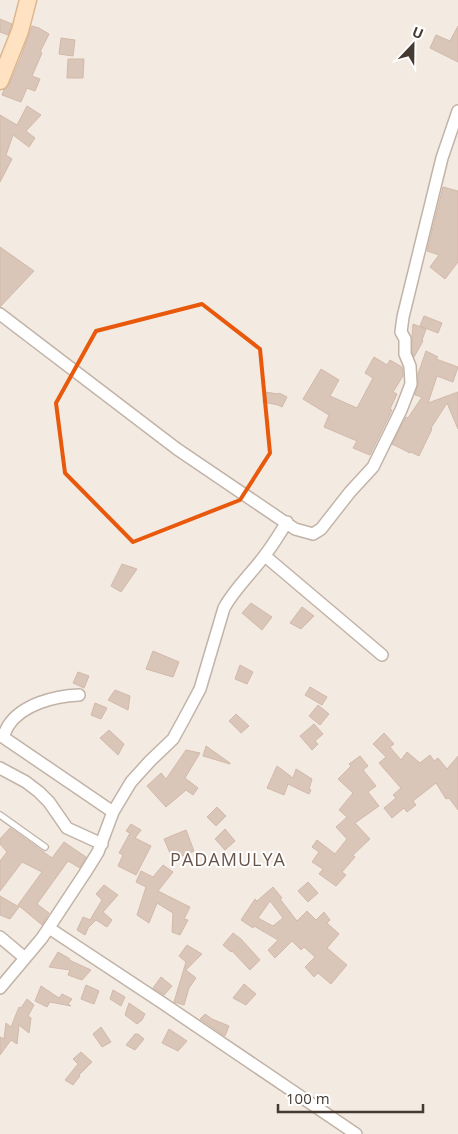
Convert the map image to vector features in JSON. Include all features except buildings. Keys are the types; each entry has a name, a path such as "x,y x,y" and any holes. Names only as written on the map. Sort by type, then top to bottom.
{"main road":[{"path":"0,81 20,31 28,0"}],"street":[{"path":"0,314 177,449 295,529 312,534 321,529 350,492 373,467 401,410 411,384 410,366 405,354 405,340 401,332 403,317 442,158 458,111"},
{"path":"0,988 42,938 90,866 102,844 114,812 131,782 173,738 200,688 224,608 265,556 287,522"},
{"path":"265,556 382,655"},
{"path":"79,695 50,700 30,707 16,716 1,736 114,812"},
{"path":"0,768 40,792 67,828 102,844"},
{"path":"49,928 356,1134"},
{"path":"0,937 25,958"}],"lane":[{"path":"0,815 45,847"}],"highlighted area":[{"path":"202,304 260,349 270,453 240,500 133,542 65,473 56,403 96,331"}],"district":[{"name":"PADAMULYA","path":"228,860"}]}
